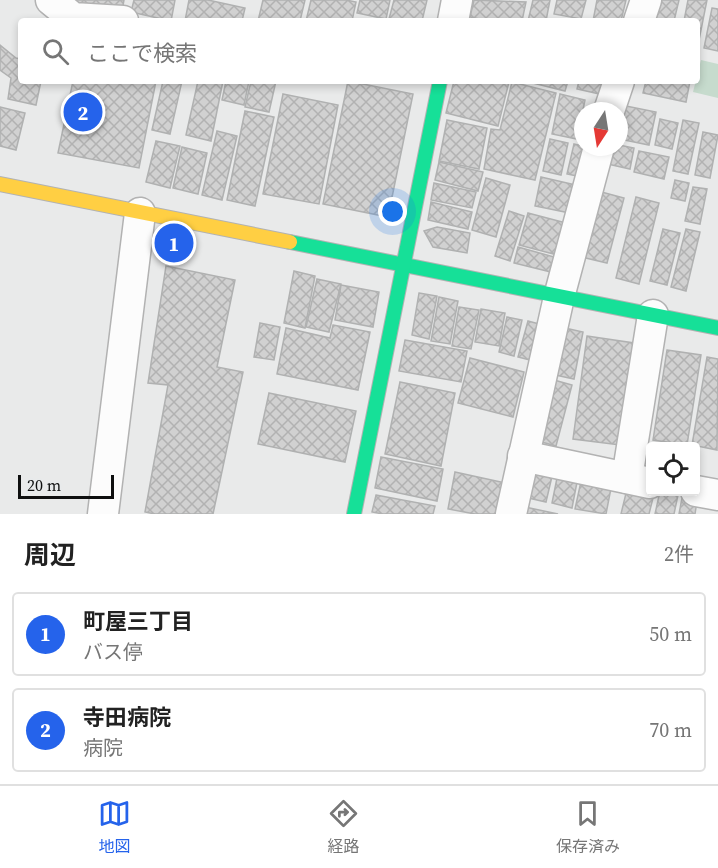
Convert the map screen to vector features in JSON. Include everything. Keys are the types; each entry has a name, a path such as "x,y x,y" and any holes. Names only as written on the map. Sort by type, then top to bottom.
{"street":[{"path":"51,0 73,18"},
{"path":"454,18 457,0"},
{"path":"640,18 646,0"},
{"path":"354,514 404,264 436,84"},
{"path":"612,102 618,84"},
{"path":"511,514 559,297 597,156"},
{"path":"0,184 718,328"},
{"path":"103,514 140,213"},
{"path":"524,456 639,480 653,315"},
{"path":"700,492 718,495"}],"green space":[{"path":"701,60 718,64 718,98 693,92 695,84 700,84"}],"building":[{"path":"65,0 124,0 121,16"},
{"path":"134,0 175,0 172,18 158,18 131,12"},
{"path":"189,0 208,0 245,8 243,18 186,18"},
{"path":"263,0 305,0 301,18 259,18"},
{"path":"311,0 356,2 353,18 307,18"},
{"path":"360,0 390,0 386,18 357,13"},
{"path":"394,0 427,0 423,18 389,18"},
{"path":"474,0 526,2 523,18 470,17"},
{"path":"533,0 550,0 547,18 529,18"},
{"path":"557,0 586,0 581,18 554,14"},
{"path":"597,0 626,0 622,18 594,18"},
{"path":"660,0 679,0 675,18 656,18"},
{"path":"688,0 707,0 700,35 700,18 685,18"},
{"path":"712,8 718,9 718,51 704,48"},
{"path":"0,45 18,58 18,84 40,84 36,105 8,99 11,78 0,70"},
{"path":"72,84 155,84 139,168 58,153"},
{"path":"162,84 181,84 170,134 152,130"},
{"path":"197,84 222,84 211,141 186,135"},
{"path":"225,84 248,84 244,105 222,100"},
{"path":"250,84 275,84 269,112 245,107"},
{"path":"347,84 363,84 413,94 388,217 323,204"},
{"path":"453,84 508,84 498,126 446,113"},
{"path":"512,84 556,93 535,180 484,169 491,129 500,130"},
{"path":"537,84 567,84 565,91"},
{"path":"578,84 606,84 604,95 577,89"},
{"path":"645,84 689,84 686,102 643,93"},
{"path":"283,94 338,105 319,204 263,194"},
{"path":"560,94 585,100 585,102 574,102 574,138 552,134"},
{"path":"628,106 656,112 649,145 628,141"},
{"path":"0,107 25,113 16,150 0,146"},
{"path":"245,111 274,117 255,206 227,200"},
{"path":"660,119 678,123 672,149 655,145"},
{"path":"447,120 487,128 479,169 439,161"},
{"path":"683,120 699,123 688,174 673,171"},
{"path":"217,131 237,136 222,200 202,195"},
{"path":"703,132 718,135 710,178 695,175"},
{"path":"550,139 568,143 561,175 543,171"},
{"path":"156,141 180,146 170,188 146,182"},
{"path":"574,144 574,156 586,156 582,177 567,174"},
{"path":"182,147 207,153 198,194 173,188"},
{"path":"628,147 634,148 630,169 603,163 604,156 628,156"},
{"path":"639,151 669,157 664,179 634,172"},
{"path":"439,162 483,172 478,191 435,180"},
{"path":"541,177 576,185 570,213 535,206"},
{"path":"486,178 510,185 496,237 472,230"},
{"path":"675,180 689,183 685,201 671,198"},
{"path":"434,183 476,192 472,208 431,200"},
{"path":"693,187 707,189 700,224 685,221"},
{"path":"594,190 624,198 607,263 577,256"},
{"path":"636,197 659,203 639,284 616,278"},
{"path":"431,202 472,212 468,229 428,220"},
{"path":"509,211 524,216 510,261 495,256"},
{"path":"528,213 570,224 561,256 519,245"},
{"path":"437,227 470,233 467,253 433,247 424,231"},
{"path":"663,229 680,233 667,285 650,281"},
{"path":"686,229 700,232 686,291 671,287"},
{"path":"518,247 554,257 551,272 514,263"},
{"path":"166,266 235,280 217,367 243,372 213,514 145,512 168,385 148,383"},
{"path":"294,271 315,276 305,328 284,323"},
{"path":"317,279 341,284 329,332 306,327"},
{"path":"341,285 379,292 373,327 335,320"},
{"path":"419,293 437,296 429,339 412,335"},
{"path":"439,297 458,301 450,344 431,341"},
{"path":"459,307 479,310 471,349 452,346"},
{"path":"481,309 505,313 499,346 475,342"},
{"path":"507,317 522,320 514,356 499,352"},
{"path":"528,321 543,325 534,361 518,357"},
{"path":"260,323 280,327 274,360 254,357"},
{"path":"333,325 370,332 358,390 277,374 286,328 330,338"},
{"path":"565,328 583,332 574,379 555,375"},
{"path":"587,336 634,343 620,445 573,439"},
{"path":"405,340 467,351 461,382 399,371"},
{"path":"667,350 701,355 687,442 653,440"},
{"path":"707,357 718,359 717,450 700,447 700,442 693,442"},
{"path":"470,358 524,372 513,417 458,403"},
{"path":"554,380 572,385 556,446 538,441"},
{"path":"400,382 455,393 441,466 385,454"},
{"path":"269,393 356,411 345,462 258,444"},
{"path":"381,457 443,469 437,501 375,488"},
{"path":"534,468 553,472 546,502 528,498"},
{"path":"455,472 510,484 504,514 475,514 448,509"},
{"path":"558,473 578,477 572,508 552,503"},
{"path":"582,477 612,483 606,514 575,509"},
{"path":"627,489 646,493 646,496 654,496 649,514 621,514"},
{"path":"376,495 435,506 433,514 372,512"},
{"path":"659,496 678,496 674,514 655,514"},
{"path":"682,498 697,501 695,514 679,514"},
{"path":"525,507 558,514 524,514"}],"traffic: fast":[{"path":"354,514 439,84"},
{"path":"290,242 718,328"}],"traffic: slow":[{"path":"0,184 290,242"}],"place":[{"name":"寺田病院","path":"83,112"},
{"name":"町屋三丁目","path":"174,243"}]}
